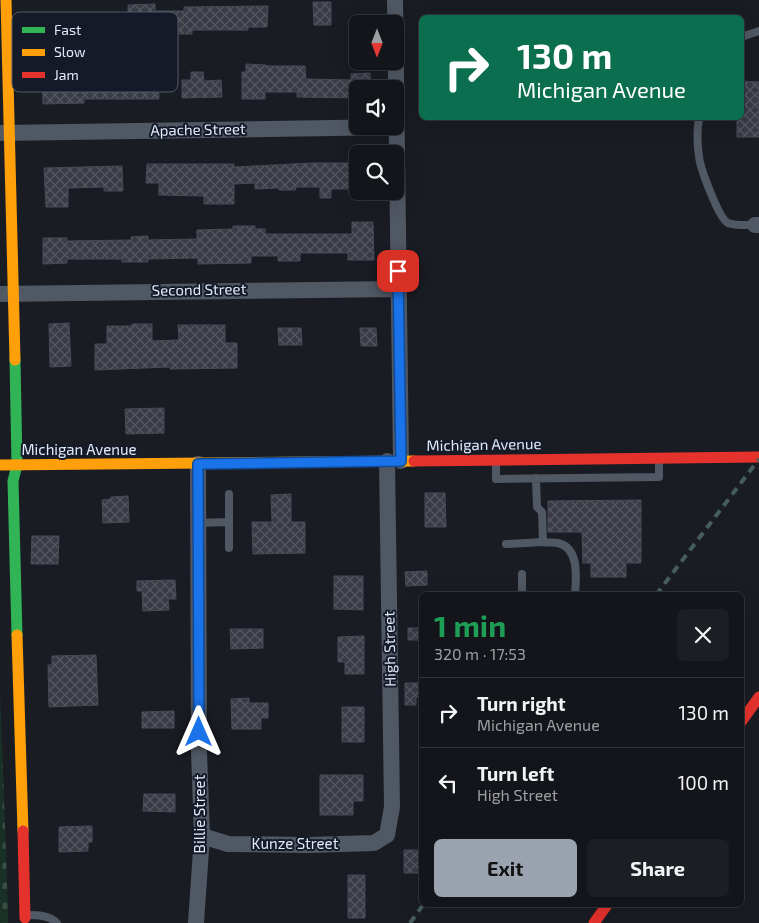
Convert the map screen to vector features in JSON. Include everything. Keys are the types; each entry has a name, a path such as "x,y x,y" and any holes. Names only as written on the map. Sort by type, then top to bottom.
{"street":[{"path":"6,0 6,294 17,465 13,481 25,919"},
{"name":"High Street","path":"395,0 396,80"},
{"name":"Apache Street","path":"5,133 349,128"},
{"name":"High Street","path":"387,835 392,807 394,461 398,288 397,135"},
{"name":"Second Street","path":"6,294 398,288"},
{"name":"Michigan Avenue","path":"0,466 759,457"},
{"name":"Billie Street","path":"196,923 202,836 199,752 198,464"},
{"path":"744,718 759,697"},
{"name":"Kunze Street","path":"202,836 228,844 309,845 374,843 387,835"},
{"path":"594,923 606,907"}],"lane":[{"path":"744,36 759,31"},
{"path":"699,120 697,128 699,159 720,215 727,223 757,225"},
{"path":"496,460 496,479 659,477 659,458"},
{"path":"536,478 537,507 542,512 543,542"},
{"path":"229,494 229,548"},
{"path":"198,523 229,522"},
{"path":"506,544 543,542 559,543 566,547 575,561 576,592"},
{"path":"522,574 522,592"},
{"path":"25,919 40,915 55,920 57,923"}],"green space":[{"path":"0,689 8,909 8,923 0,923"}],"building":[{"path":"313,2 331,2 331,25 314,25"},
{"path":"155,4 155,11 184,11 184,7 268,6 267,27 248,27 248,30 192,30 192,34 179,34 178,12 128,12 128,5"},
{"path":"246,64 305,66 306,79 351,80 349,80 349,98 297,97 297,92 265,92 265,99 242,99 242,72 246,72"},
{"path":"191,72 203,72 204,81 221,80 222,97 182,98 182,80 191,80"},
{"path":"370,73 370,80 351,80 351,74"},
{"path":"744,81 759,82 759,137 737,137 737,120 744,120"},
{"path":"43,92 159,92 159,99 84,99 84,103 43,104"},
{"path":"349,163 349,189 331,189 331,198 320,198 320,187 295,187 296,190 279,190 279,188 255,189 255,183 234,184 234,204 204,204 204,196 159,195 159,183 146,183 147,164 234,164 234,167"},
{"path":"122,166 123,191 104,191 104,187 68,188 68,207 46,207 44,168"},
{"path":"352,222 373,222 374,260 348,260 348,253 300,253 300,261 278,261 278,256 251,256 251,263 198,264 198,258 148,259 148,262 122,262 122,259 67,259 67,263 43,264 43,238 67,238 67,241 131,240 131,237 148,236 148,240 197,239 197,230 233,229 233,226 255,226 255,229 265,229 265,234 352,234"},
{"path":"69,323 71,366 50,367 49,324"},
{"path":"132,324 152,324 152,341 179,340 178,325 225,325 225,343 237,343 237,368 170,369 170,367 95,370 95,344 107,344 107,326 132,326"},
{"path":"278,328 301,328 302,345 279,345"},
{"path":"360,328 376,328 377,346 361,346"},
{"path":"164,408 164,433 126,434 125,409"},
{"path":"425,493 445,493 446,527 425,527"},
{"path":"291,494 291,522 305,522 305,553 253,554 252,522 272,522 271,495"},
{"path":"128,496 129,522 103,523 102,500 111,499 111,497"},
{"path":"641,500 641,563 626,563 626,577 591,577 591,563 583,563 582,532 548,532 548,501"},
{"path":"32,536 59,536 58,564 31,564"},
{"path":"427,571 427,585 406,586 405,572"},
{"path":"334,576 363,576 363,610 334,609"},
{"path":"175,580 176,599 168,599 169,610 143,611 142,591 137,591 137,581"},
{"path":"408,628 419,628 419,640 408,640"},
{"path":"230,629 263,629 263,648 231,649"},
{"path":"364,636 364,674 345,674 345,662 338,662 338,637"},
{"path":"96,655 98,705 49,707 48,665 52,665 52,656"},
{"path":"405,683 419,683 419,697 416,697 416,705 405,705"},
{"path":"249,698 249,703 268,703 268,718 261,718 261,729 232,729 231,699"},
{"path":"342,707 364,707 364,742 342,742"},
{"path":"174,711 174,728 142,728 142,712"},
{"path":"320,775 363,775 363,801 353,801 353,815 320,815"},
{"path":"144,794 175,794 175,812 143,811"},
{"path":"92,826 92,842 88,842 88,851 59,852 59,827"},
{"path":"404,850 419,850 419,873 404,873"},
{"path":"348,875 365,875 365,918 348,918"}],"railway":[{"path":"658,592 759,459"},
{"path":"410,923 422,907"}],"traffic: fast":[{"path":"15,360 17,465 13,481 17,635"}],"traffic: slow":[{"path":"6,0 15,360"},
{"path":"0,465 414,461"},
{"path":"17,635 23,831"}],"traffic: jam":[{"path":"414,461 759,457"},
{"path":"744,718 759,697"},
{"path":"23,831 25,918"},
{"path":"594,923 606,907"}],"route":[{"path":"199,732 198,464 401,461 398,271"}]}
